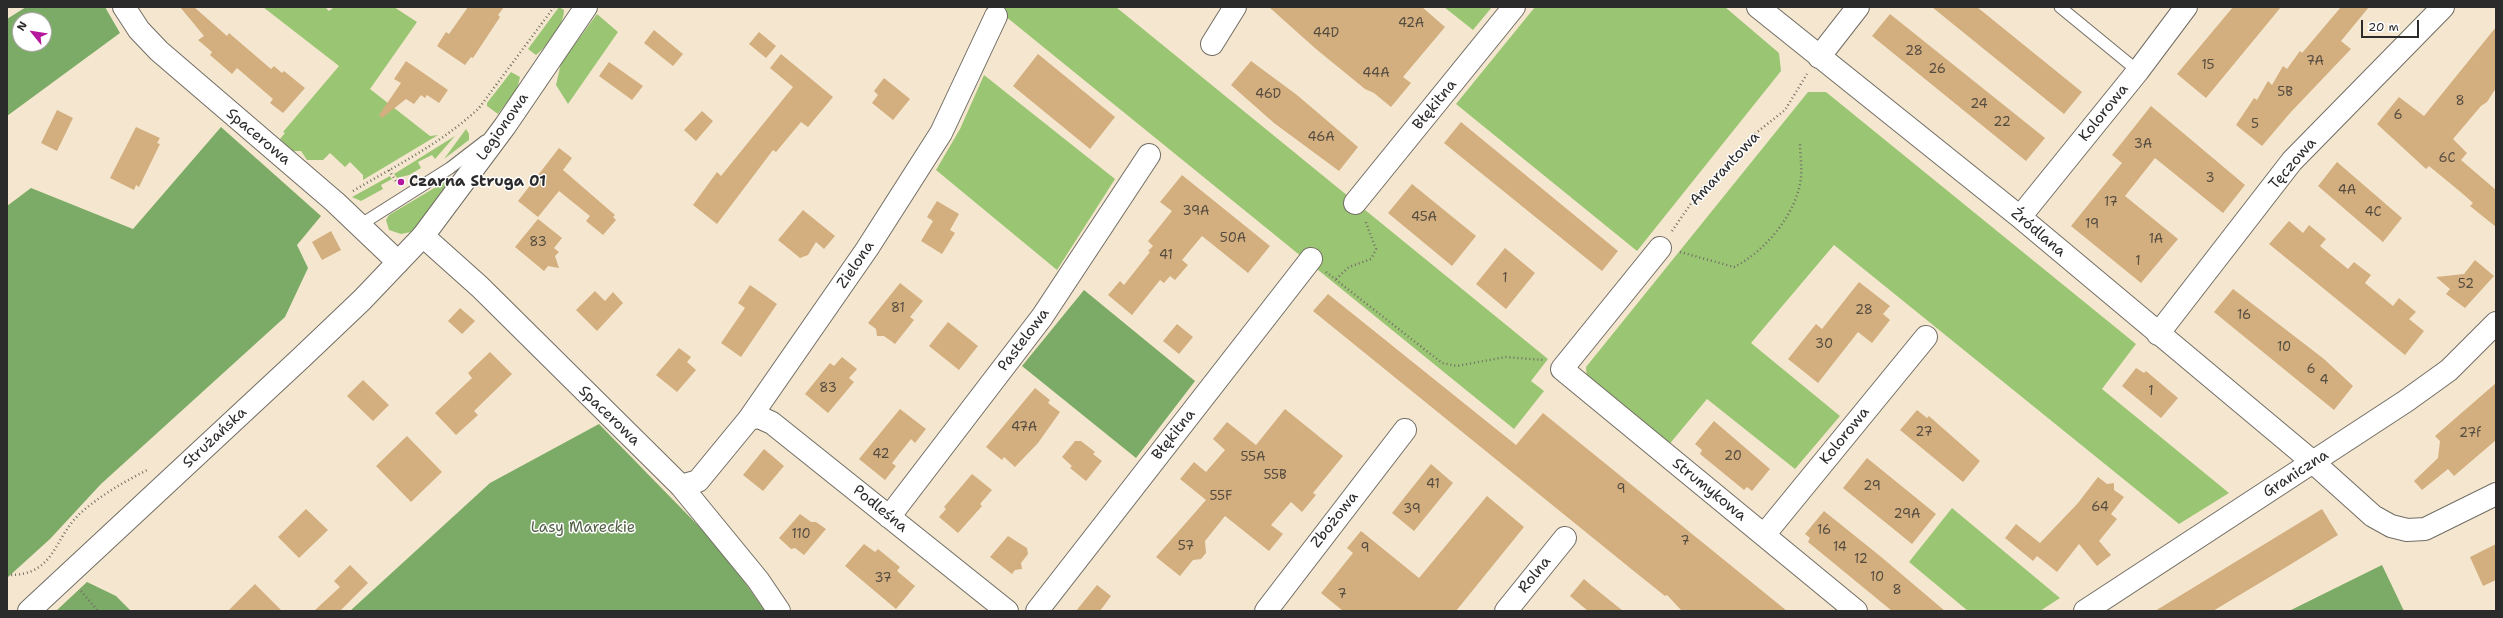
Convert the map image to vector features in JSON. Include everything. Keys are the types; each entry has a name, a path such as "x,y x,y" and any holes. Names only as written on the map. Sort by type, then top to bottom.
{"street":[{"name":"Spacerowa","path":"124,7 139,30 159,51 360,225 398,262"},
{"path":"1212,44 1235,7"},
{"name":"Błękitna","path":"1360,211 1514,7"},
{"name":"Źródlana","path":"1758,7 2020,218 2314,463 2373,516 2391,526 2407,530 2425,529 2496,494"},
{"path":"1819,56 1858,7"},
{"name":"Kolorowa","path":"2020,218 2138,71 2186,7"},
{"name":"Tęczowa","path":"2158,334 2292,161 2443,7"},
{"name":"Legionowa","path":"398,262 423,236 504,126 581,9"},
{"name":"Zielona","path":"681,486 698,481 749,419 867,249 941,133 996,16"},
{"name":"Pastelowa","path":"889,517 1042,317 1149,155"},
{"name":"Spacerowa","path":"423,236 480,287 681,486 758,580 778,611"},
{"path":"1562,369 1660,248"},
{"name":"Błękitna","path":"1037,611 1311,259"},
{"name":"Strużańska","path":"29,611 311,348 398,262"},
{"name":"Graniczna","path":"2085,611 2314,463 2406,401 2449,370 2496,324"},
{"name":"Kolorowa","path":"1764,535 1926,338"},
{"name":"Strumykowa","path":"1562,369 1856,611"},
{"name":"Podleśna","path":"749,419 759,418 772,423 1006,611"},
{"name":"Zbożowa","path":"1266,611 1405,430"},
{"name":"Rolna","path":"1506,611 1565,538"}],"lane":[{"path":"2060,7 2138,71"},
{"path":"360,225 450,168 504,126"}],"path":[{"path":"352,191 446,137 465,121 478,108 554,7"},
{"name":"Amarantowa","path":"1660,248 1699,192 1756,133 1784,110 1819,56"},
{"path":"1660,248 1696,255 1734,267 1749,260 1790,213 1801,177 1800,143"},
{"path":"389,170 396,183"},
{"path":"1336,279 1349,267 1371,259 1376,249 1360,211"},
{"path":"1311,259 1442,363 1457,366 1506,357 1540,358 1562,369"},
{"path":"7,575 21,575 36,571 48,559 70,524 83,511 112,489 155,466 180,470"},
{"path":"67,575 98,611"}],"green space":[{"path":"26,7 105,7 120,33 7,116 7,19 12,16 12,52 52,52 52,12 18,12"},
{"path":"263,7 325,7 329,11 334,7 394,7 417,22 370,89 430,136 438,135 363,180 363,175 350,162 345,167 330,153 323,160 307,160 301,151 292,151 280,139 285,133 283,132 339,66"},
{"path":"559,7 564,10 561,23 550,41 536,55 528,49"},
{"path":"994,7 1116,7 1548,359 1531,381 1544,391 1514,429"},
{"path":"1444,7 1492,7 1473,30"},
{"path":"1535,7 1725,7 1779,53 1781,71 1637,251 1456,104"},
{"path":"597,14 618,32 568,104 556,85 561,63"},
{"path":"511,72 520,77 517,90 498,114 487,106 487,103"},
{"path":"984,75 1115,179 1057,270 936,170 960,129"},
{"path":"1808,92 1826,92 2136,344 2102,389 2229,493 2179,524 1834,245 1751,343 1840,416 1795,469 1707,399 1667,447 1587,382 1586,367"},
{"path":"221,127 321,216 297,245 308,268 285,317 101,484 50,539 7,578 7,206 31,188 133,229"},
{"path":"466,129 469,134 469,140 444,159"},
{"path":"455,136 435,159 432,155 418,162 421,168 409,175 397,178 394,174"},
{"path":"390,176 392,179 381,185 383,189 361,201 352,197"},
{"path":"446,181 450,181 450,185 411,232 401,234 389,230 386,220 389,215"},
{"path":"1084,290 1195,381 1136,458 1022,366"},
{"name":"Lasy Mareckie","path":"599,424 722,550 765,611 350,611 490,483"},
{"path":"1952,508 2060,598 2040,611 1968,611 1909,562"},
{"path":"2382,565 2404,611 2289,611"},
{"path":"87,582 116,596 131,611 56,611"}],"building":[{"path":"180,7 194,7 227,36 229,33 271,69 274,66 282,73 284,71 305,88 283,113 270,103 273,99 237,68 232,74 210,55 212,52 198,40 204,36"},
{"path":"468,7 504,7 498,15 500,17 473,58 471,57 465,65 437,46 446,32 449,34"},
{"path":"1269,7 1422,7 1445,27 1403,77 1411,83 1391,107 1374,93 1365,89 1316,49"},
{"path":"1932,7 1977,7 2082,92 2064,114"},
{"path":"2233,7 2281,7 2206,98 2177,74"},
{"path":"2341,7 2369,7 2341,41 2351,49 2290,113 2262,146 2236,125 2254,98 2257,100 2268,81 2272,85 2283,66 2287,69 2300,51 2302,53"},
{"path":"1890,14 2045,138 2026,161 1872,36"},
{"path":"2496,27 2496,88 2487,102 2481,106 2453,139 2467,153 2461,160 2496,190 2496,227 2470,206 2473,203 2463,194 2429,166 2426,169 2377,124 2399,97 2424,116"},
{"path":"654,30 683,54 673,66 644,43"},
{"path":"759,32 776,46 766,58 749,44"},
{"path":"781,54 833,97 808,127 801,122 776,152 773,150 717,224 693,205 717,172 721,176 793,87 770,68"},
{"path":"1038,54 1115,117 1090,149 1013,86"},
{"path":"406,61 448,90 439,103 427,95 425,98 421,95 414,104 406,99 382,118 379,115 401,83 394,79"},
{"path":"1251,61 1297,95 1358,147 1339,171 1274,123 1231,85"},
{"path":"609,62 643,86 632,100 599,76"},
{"path":"884,78 910,99 893,120 872,103 878,95 874,91"},
{"path":"2151,106 2245,185 2223,213 2155,158 2125,196 2178,239 2141,283 2071,226 2122,163 2112,155"},
{"path":"57,110 73,118 57,151 41,143"},
{"path":"702,111 713,121 696,141 684,130"},
{"path":"1461,122 1618,251 1602,271 1444,143"},
{"path":"136,127 160,138 157,143 160,144 139,187 136,185 134,190 110,178"},
{"path":"559,148 572,158 563,170 615,215 613,217 616,220 603,235 586,221 590,216 559,191 538,217 518,201"},
{"path":"2337,162 2402,218 2383,242 2318,186"},
{"path":"1182,175 1270,246 1248,273 1202,236 1182,260 1188,265 1175,280 1170,276 1164,283 1160,280 1132,315 1108,295 1120,281 1124,285 1150,252 1148,251 1153,246 1148,241 1172,211 1160,202"},
{"path":"1412,184 1476,236 1452,266 1388,213"},
{"path":"937,201 959,214 950,230 955,233 942,254 921,241 933,221 927,217"},
{"path":"803,210 835,236 824,249 816,242 808,255 800,258 778,240"},
{"path":"538,219 562,238 554,248 559,252 555,256 559,268 548,266 544,271 515,247"},
{"path":"2289,221 2303,233 2309,225 2326,239 2320,246 2348,269 2354,262 2371,275 2365,283 2393,306 2399,298 2416,312 2409,319 2424,331 2405,355 2269,244"},
{"path":"331,231 341,250 322,260 312,242"},
{"path":"1505,248 1535,273 1506,309 1476,284"},
{"path":"2475,260 2494,276 2465,308 2446,294 2450,289 2436,277 2464,274"},
{"path":"1859,282 1890,306 1883,314 1890,320 1872,343 1858,332 1818,383 1788,359 1816,324 1822,329"},
{"path":"900,283 923,301 910,317 914,320 895,344 884,336 877,336 876,329 868,323"},
{"path":"750,285 777,304 741,357 721,343 745,308 738,303"},
{"path":"2233,289 2324,359 2353,386 2334,410 2214,312"},
{"path":"595,291 605,301 613,292 623,303 597,331 576,310"},
{"path":"1328,294 1516,445 1543,413 1787,611 1682,611 1667,595 1665,596 1635,572 1313,311"},
{"path":"460,308 475,321 462,334 448,321"},
{"path":"948,322 978,346 959,370 929,346"},
{"path":"1177,324 1193,337 1179,354 1163,341"},
{"path":"679,348 691,357 687,362 696,370 677,392 656,375"},
{"path":"490,352 512,374 474,411 478,415 456,435 435,413 472,378 468,373"},
{"path":"842,357 857,369 849,378 854,382 828,413 805,394 830,363 834,366"},
{"path":"2136,368 2144,373 2146,371 2178,398 2161,418 2122,386"},
{"path":"363,380 389,405 373,421 347,396"},
{"path":"2496,383 2496,440 2454,476 2448,469 2422,490 2414,481 2438,458 2440,441 2435,436"},
{"path":"1035,388 1050,400 1048,403 1060,412 1038,443 1015,467 1004,457 1002,460 986,447"},
{"path":"900,409 926,429 915,443 911,439 892,463 896,466 885,480 859,459"},
{"path":"1285,409 1343,456 1313,493 1316,495 1302,512 1291,502 1271,525 1283,534 1269,551 1225,516 1205,541 1206,553 1201,559 1193,560 1180,576 1156,557 1206,500 1180,479 1194,462 1206,472 1225,450 1213,439 1227,422 1256,445"},
{"path":"1917,410 1927,418 1929,416 1980,461 1963,482 1900,430"},
{"path":"1714,421 1770,469 1752,491 1747,487 1744,490 1700,454 1702,450 1695,444"},
{"path":"407,436 442,472 411,502 376,466"},
{"path":"1075,441 1081,441 1095,452 1093,454 1102,461 1086,481 1070,468 1072,466 1062,457"},
{"path":"764,449 784,466 763,491 743,475"},
{"path":"1867,458 1936,514 1912,544 1843,488"},
{"path":"1431,464 1453,483 1414,531 1392,513"},
{"path":"972,474 992,490 980,504 982,506 958,533 939,517 946,509 944,507"},
{"path":"2098,477 2107,484 2114,483 2114,490 2124,497 2111,514 2117,519 2099,541 2111,555 2097,566 2079,544 2057,572 2037,556 2033,561 2005,538 2016,524 2040,543 2078,503"},
{"path":"1487,496 1524,527 1456,611 1343,611 1321,593 1353,553 1347,548 1361,531 1419,578"},
{"path":"306,509 328,530 299,558 278,537"},
{"path":"2322,509 2338,535 2288,566 2213,611 2155,611"},
{"path":"1824,511 1945,611 1892,611 1808,542 1810,538 1805,534"},
{"path":"800,514 811,522 816,522 826,529 804,555 795,548 791,549 779,538"},
{"path":"1008,536 1027,548 1028,554 1021,563 1022,569 1015,570 1012,574 990,557"},
{"path":"864,544 875,552 878,549 900,567 897,571 915,586 896,609 845,566"},
{"path":"2496,544 2496,580 2483,586 2470,557"},
{"path":"350,565 368,583 340,611 314,611 340,587 334,581"},
{"path":"1584,579 1623,611 1588,611 1570,596"},
{"path":"255,584 282,611 228,611"},
{"path":"1097,585 1111,596 1100,611 1076,611"}],"place":[{"name":"Czarna Struga 01","path":"401,182"}]}
